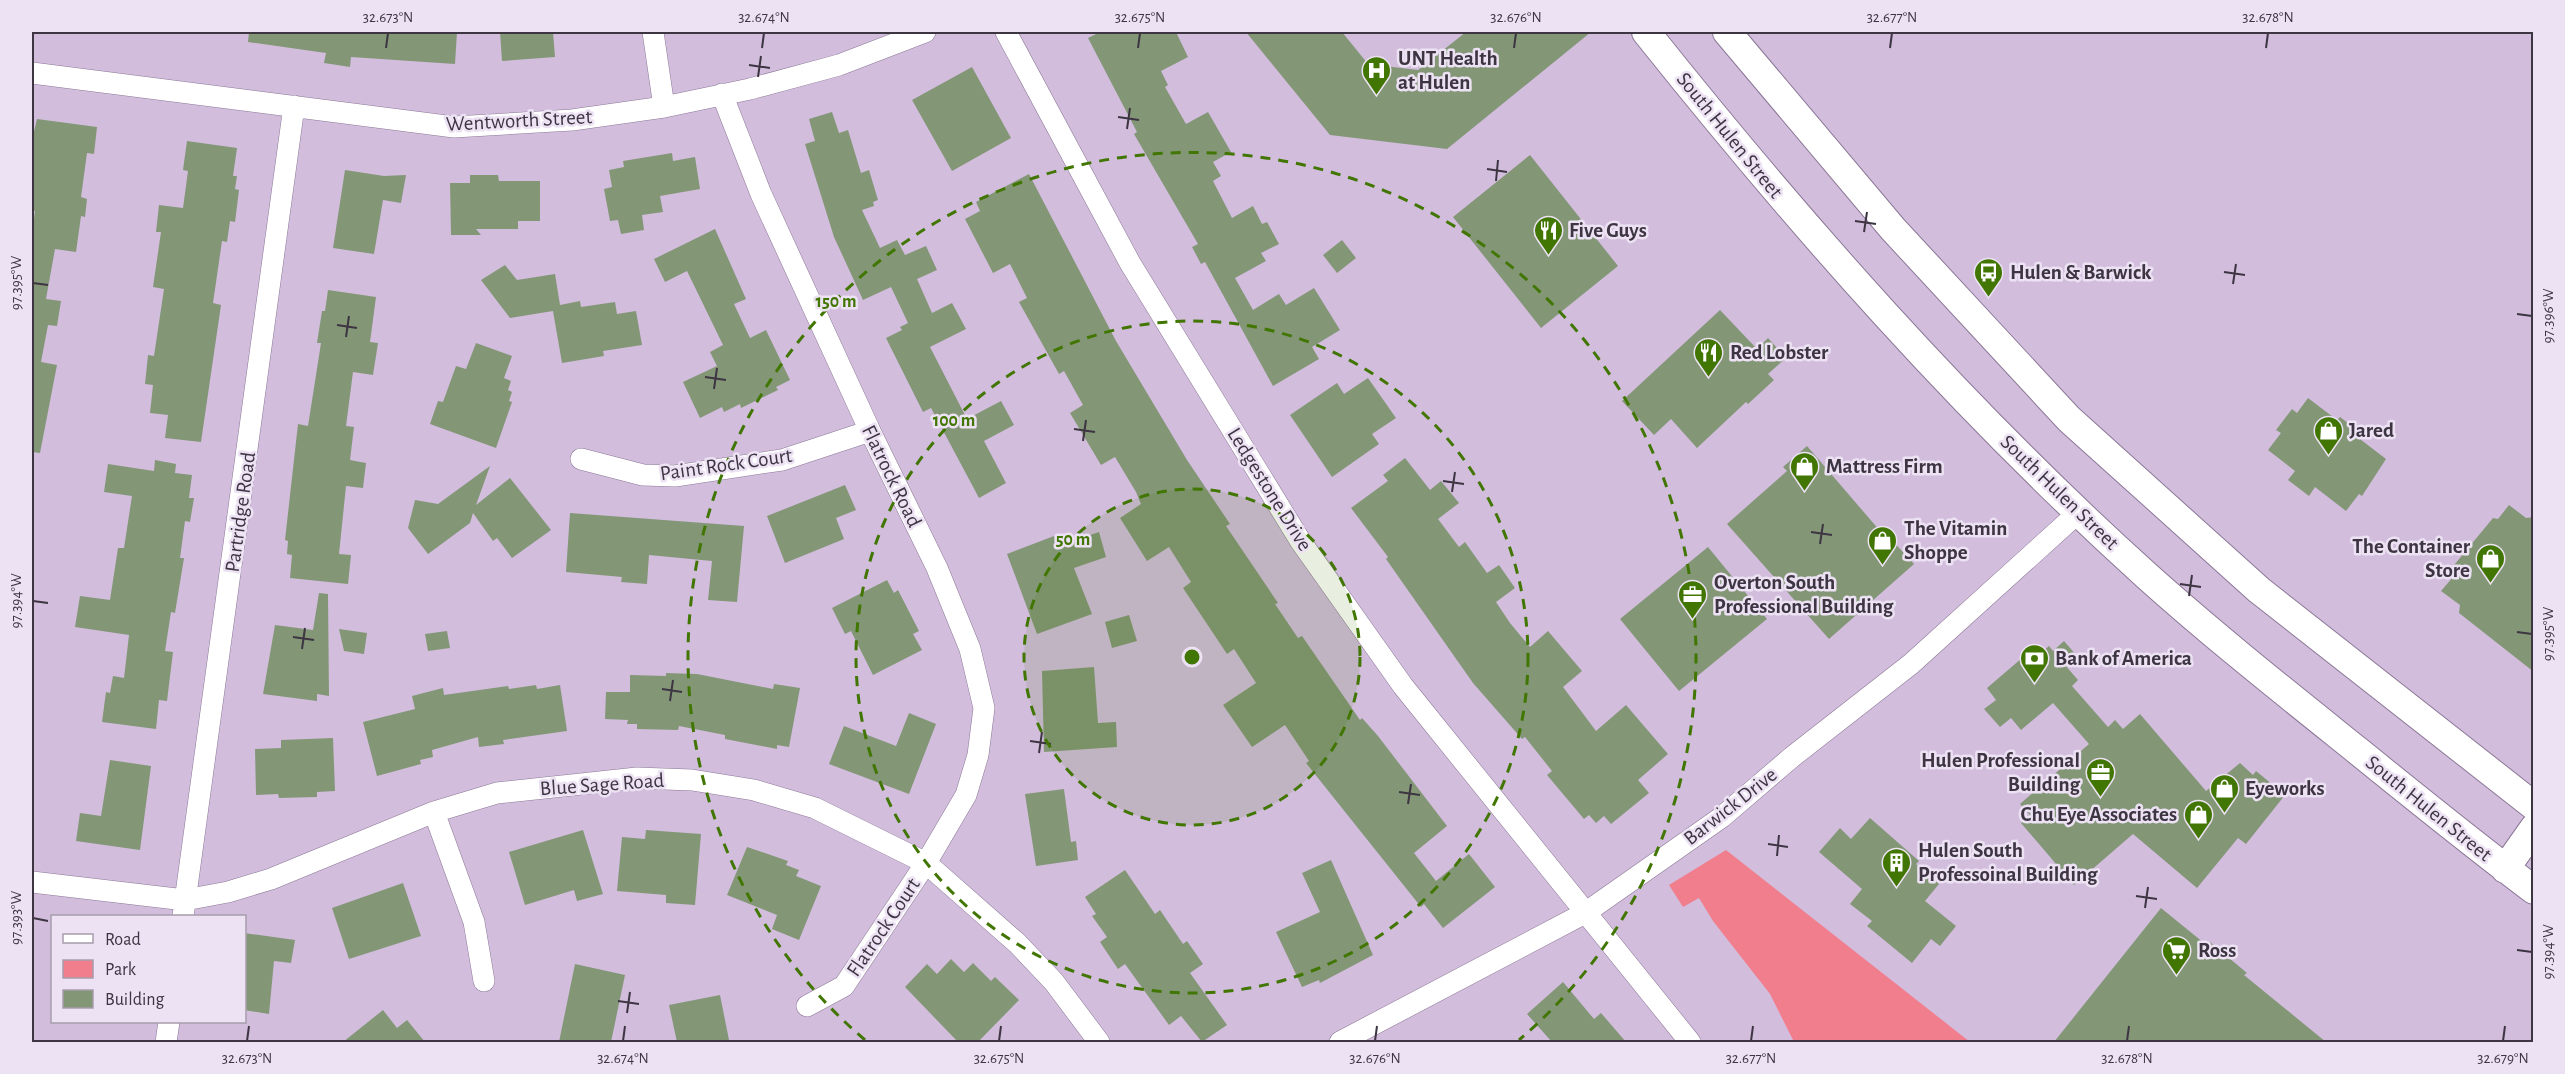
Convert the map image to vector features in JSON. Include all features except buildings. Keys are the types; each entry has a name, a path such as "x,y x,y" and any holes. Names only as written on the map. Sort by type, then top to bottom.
{"main road":[{"name":"South Hulen Street","path":"1646,32 1804,226 1887,319 2079,512 2147,576 2262,675 2534,890"},
{"path":"1727,32 1893,229 2085,434 2259,590 2534,806"},
{"path":"2505,869 2534,828"}],"street":[{"path":"653,32 664,107"},
{"name":"Wentworth Street","path":"32,73 454,127 572,120 664,107 839,65 925,32"},
{"name":"Ledgestone Drive","path":"1006,32 1130,263 1301,542 1404,686 1690,1042"},
{"name":"Flatrock Road","path":"722,94 761,194 870,431 937,568 970,649 984,708 978,755 966,795 926,863"},
{"name":"Partridge Road","path":"184,908 294,106"},
{"name":"Paint Rock Court","path":"581,459 643,475 675,476 782,460 870,431"},
{"name":"Barwick Drive","path":"1340,1042 1585,913 1722,817 1792,757 1911,664 2079,512"},
{"name":"Blue Sage Road","path":"32,882 184,908 271,879 434,812 497,793 637,778 692,780 754,790 815,808 926,863 1017,943 1054,982 1099,1042"},
{"path":"434,812 474,922 484,981"},
{"name":"Flatrock Court","path":"807,1006 844,986 926,863"},
{"path":"166,1042 169,1023"}],"green space":[{"path":"1726,850 1970,1042 1794,1042 1770,994 1713,921 1699,898 1683,907 1669,885"}],"place":[{"name":"UNT Health at Hulen","path":"1377,96"},
{"name":"Five Guys","path":"1548,256"},
{"name":"Hulen & Barwick","path":"1989,298"},
{"name":"Red Lobster","path":"1709,378"},
{"name":"Jared","path":"2328,456"},
{"name":"Mattress Firm","path":"1805,492"},
{"name":"The Vitamin Shoppe","path":"1883,566"},
{"name":"The Container Store","path":"2491,584"},
{"name":"Overton South Professional Building","path":"1693,620"},
{"name":"Bank of America","path":"2034,684"},
{"name":"Hulen Professional Building","path":"2101,798"},
{"name":"Eyeworks","path":"2224,814"},
{"name":"Chu Eye Associates","path":"2198,840"},
{"name":"Hulen South Professoinal Building","path":"1897,888"},
{"name":"Ross","path":"2177,976"}]}
